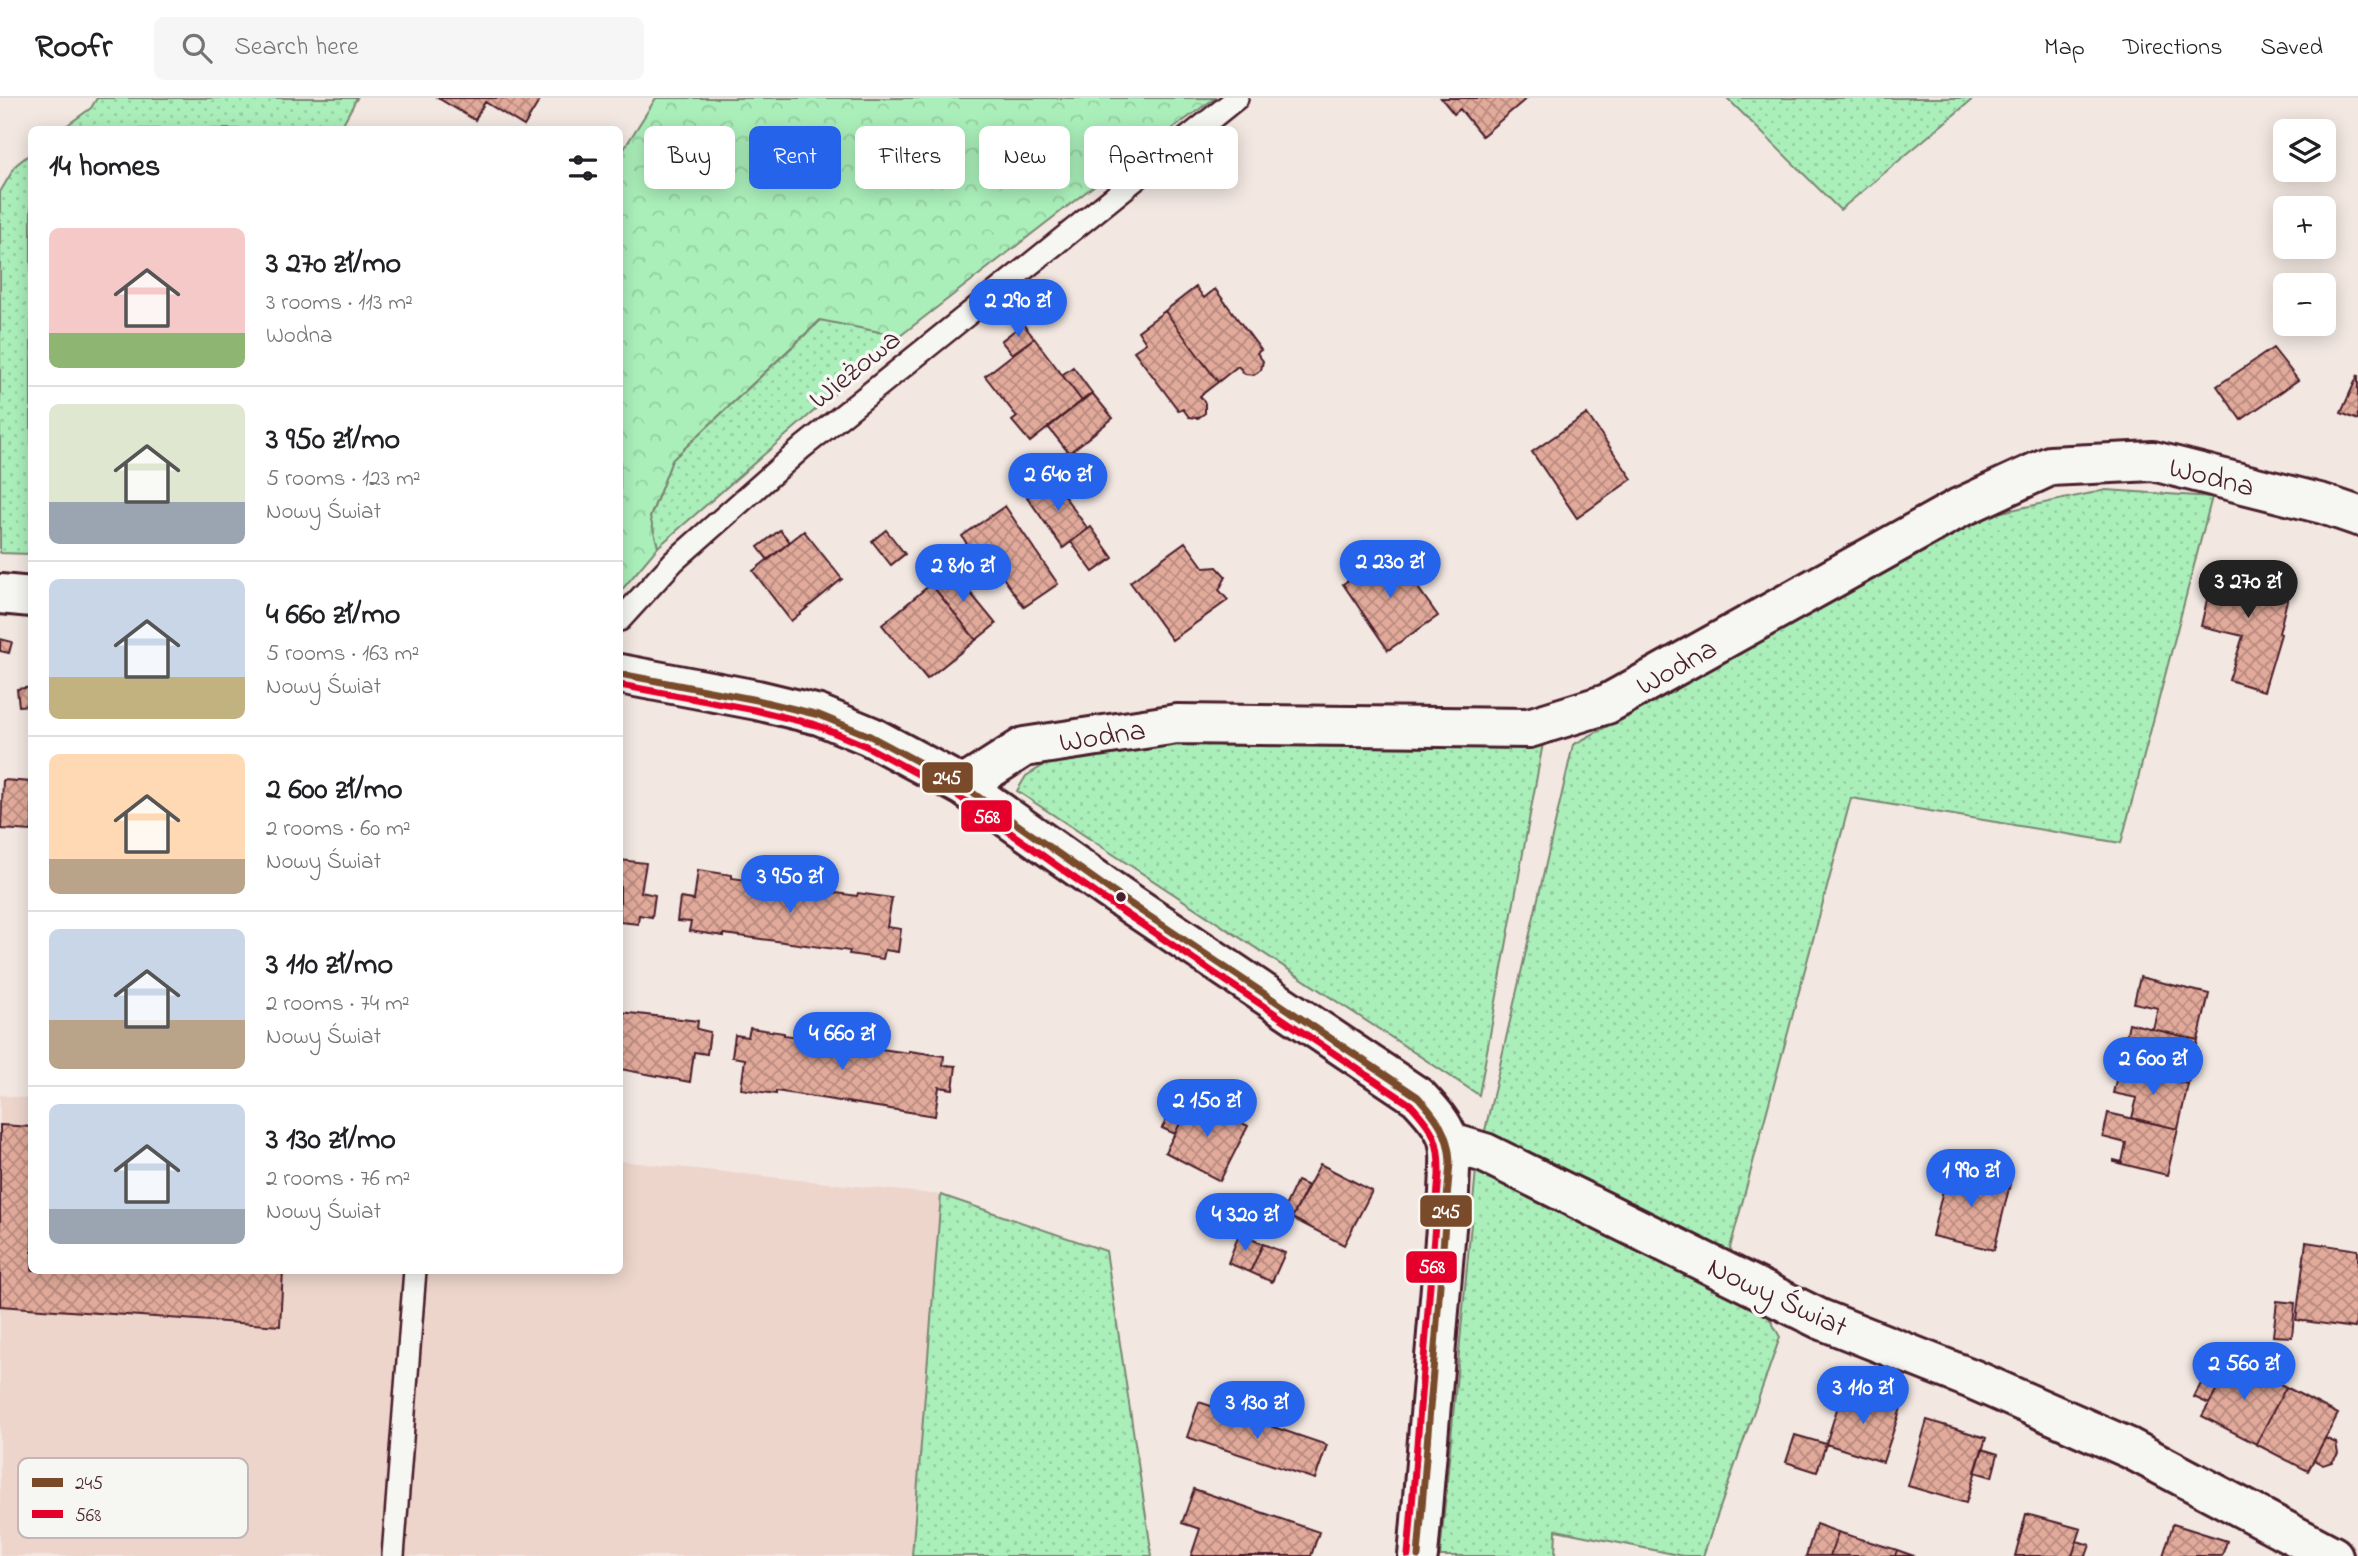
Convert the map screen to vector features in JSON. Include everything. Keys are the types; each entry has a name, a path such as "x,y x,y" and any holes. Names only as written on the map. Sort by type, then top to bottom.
{"street":[{"name":"Wodna","path":"962,786 1024,747 1177,724 1529,728 1607,704 1959,508 2050,466 2153,461 2323,504 2358,516"},
{"path":"0,594 28,597"},
{"path":"623,675 757,700 818,716 870,736 962,786 1110,890 1418,1097 1440,1121 1451,1143 1449,1193 1418,1556"},
{"name":"Nowy Świat","path":"1451,1143 1485,1153 1820,1319 1972,1379 2129,1448 2333,1556"}],"lane":[{"name":"Wieżowa","path":"623,617 674,561 803,447 1237,98"},
{"path":"393,1556 415,1274"}],"shaded area":[{"path":"0,1095 28,1099 28,1274 623,1274 623,1161 941,1195 912,1556 0,1556"}],"green space":[{"path":"97,98 357,98 342,126 66,126 91,108"},
{"path":"656,98 1215,98 1176,126 1084,126 1084,189 1090,189 900,336 820,320 672,460 650,517 658,547 623,588 623,150"},
{"path":"1727,98 1974,98 1840,210"},
{"path":"28,155 28,554 0,553 0,192 16,165"},
{"path":"821,320 900,336 658,547 650,518 672,460"},
{"path":"2106,490 2212,497 2121,843 1851,798 1730,1248 1780,1337 1703,1556 1683,1556 1556,1530 1555,1556 1440,1556 1476,1170 1573,745 1992,514"},
{"path":"1180,732 1543,743 1479,1095 1017,791 1026,776 1051,761"},
{"path":"941,1195 1106,1251 1152,1556 912,1556"}],"building":[{"path":"438,98 541,98 524,126 485,102 475,120"},
{"path":"1441,98 1527,98 1482,136 1460,109 1454,114"},
{"path":"1196,287 1204,298 1215,289 1261,350 1257,353 1263,361 1261,370 1254,375 1245,374 1238,366 1218,382 1165,311"},
{"path":"1165,311 1218,382 1200,396 1205,403 1205,413 1198,418 1189,417 1183,409 1179,411 1134,351 1146,343 1138,331"},
{"path":"1023,324 1034,338 1012,354 1001,341"},
{"path":"1034,338 1082,401 1030,442 1012,421 1017,417 985,376"},
{"path":"2273,348 2298,380 2241,420 2217,386"},
{"path":"1073,367 1092,393 1082,401 1062,375"},
{"path":"2358,375 2358,420 2341,413"},
{"path":"1092,393 1113,418 1069,453 1048,427"},
{"path":"1587,414 1632,479 1577,518 1532,452"},
{"path":"1052,479 1088,529 1063,548 1027,497"},
{"path":"1005,506 1058,584 1024,607 987,555 978,561 962,536"},
{"path":"1091,527 1113,558 1093,572 1071,542"},
{"path":"780,530 790,542 768,560 758,547"},
{"path":"886,530 905,554 891,565 872,541"},
{"path":"804,531 842,579 791,621 753,571"},
{"path":"1185,542 1204,568 1217,567 1226,577 1219,590 1228,600 1172,640 1130,582"},
{"path":"1392,551 1438,616 1388,650 1343,584"},
{"path":"2215,565 2291,584 2279,633 2281,634 2264,691 2229,680 2243,636 2201,626"},
{"path":"950,568 996,624 976,640 931,584"},
{"path":"931,584 976,640 927,679 882,625"},
{"path":"0,639 12,642 9,653 0,651"},
{"path":"28,688 28,705 19,706 17,689"},
{"path":"3,780 28,782 28,831 1,829"},
{"path":"623,860 646,863 641,892 655,895 652,917 639,915 638,924 623,922"},
{"path":"698,870 732,875 732,878 857,896 858,893 892,898 887,927 901,929 898,952 885,950 883,959 849,954 850,951 689,931 691,922 677,921 680,898 694,900"},
{"path":"2140,977 2209,994 2198,1040 2153,1029 2158,1008 2134,1003"},
{"path":"623,1012 698,1021 697,1029 710,1032 707,1054 694,1052 690,1082 623,1070"},
{"path":"2129,1023 2198,1040 2188,1084 2135,1072 2143,1072 2148,1053 2124,1047"},
{"path":"750,1028 944,1056 943,1065 956,1066 953,1089 939,1087 935,1116 776,1091 776,1094 741,1089 745,1059 732,1057 735,1035 748,1037"},
{"path":"2119,1068 2188,1084 2178,1129 2132,1118 2137,1098 2113,1093"},
{"path":"1194,1098 1248,1126 1220,1181 1165,1152"},
{"path":"1172,1109 1184,1115 1175,1134 1162,1128"},
{"path":"2108,1113 2178,1129 2167,1175 2114,1162 2122,1162 2126,1143 2103,1137"},
{"path":"0,1125 28,1127 28,1274 283,1274 280,1326 0,1306"},
{"path":"1320,1164 1372,1191 1344,1245 1292,1218"},
{"path":"1949,1165 1978,1171 1977,1176 2010,1184 1994,1250 1932,1236"},
{"path":"1297,1181 1308,1186 1292,1218 1282,1213"},
{"path":"1239,1234 1263,1244 1250,1272 1228,1263"},
{"path":"2306,1242 2358,1250 2358,1306 2355,1328 2296,1320"},
{"path":"1263,1244 1285,1253 1272,1282 1250,1272"},
{"path":"2277,1301 2295,1303 2292,1337 2273,1336"},
{"path":"2234,1360 2286,1387 2256,1444 2202,1416"},
{"path":"2204,1378 2220,1385 2209,1404 2194,1397"},
{"path":"2286,1387 2338,1414 2308,1471 2256,1444"},
{"path":"1843,1390 1901,1408 1883,1462 1826,1444"},
{"path":"1199,1402 1327,1445 1315,1479 1187,1437"},
{"path":"1927,1420 1986,1438 1966,1503 1908,1486"},
{"path":"1795,1435 1826,1444 1817,1472 1786,1462"},
{"path":"2325,1438 2336,1443 2338,1454 2332,1462 2323,1465 2314,1460"},
{"path":"1982,1449 1998,1454 1992,1477 1975,1472"},
{"path":"1194,1489 1319,1532 1311,1556 1191,1556 1200,1529 1182,1523"},
{"path":"2026,1514 2081,1529 2072,1556 2015,1556"},
{"path":"1816,1524 1838,1532 1830,1556 1806,1556"},
{"path":"2173,1524 2227,1541 2222,1556 2163,1556"},
{"path":"1838,1532 1897,1550 1895,1556 1830,1556"},
{"path":"2077,1541 2090,1545 2086,1556 2072,1556"},
{"path":"1897,1550 1914,1556 1895,1556"}],"transit line":[{"name":"245","path":"623,675 757,700 819,715 870,736 963,786 1110,890 1418,1097 1440,1126 1447,1142 1450,1162 1418,1556"},
{"name":"568","path":"623,686 755,710 816,725 866,746 957,795 1104,899 1411,1105 1434,1137 1439,1175 1408,1555"}]}
